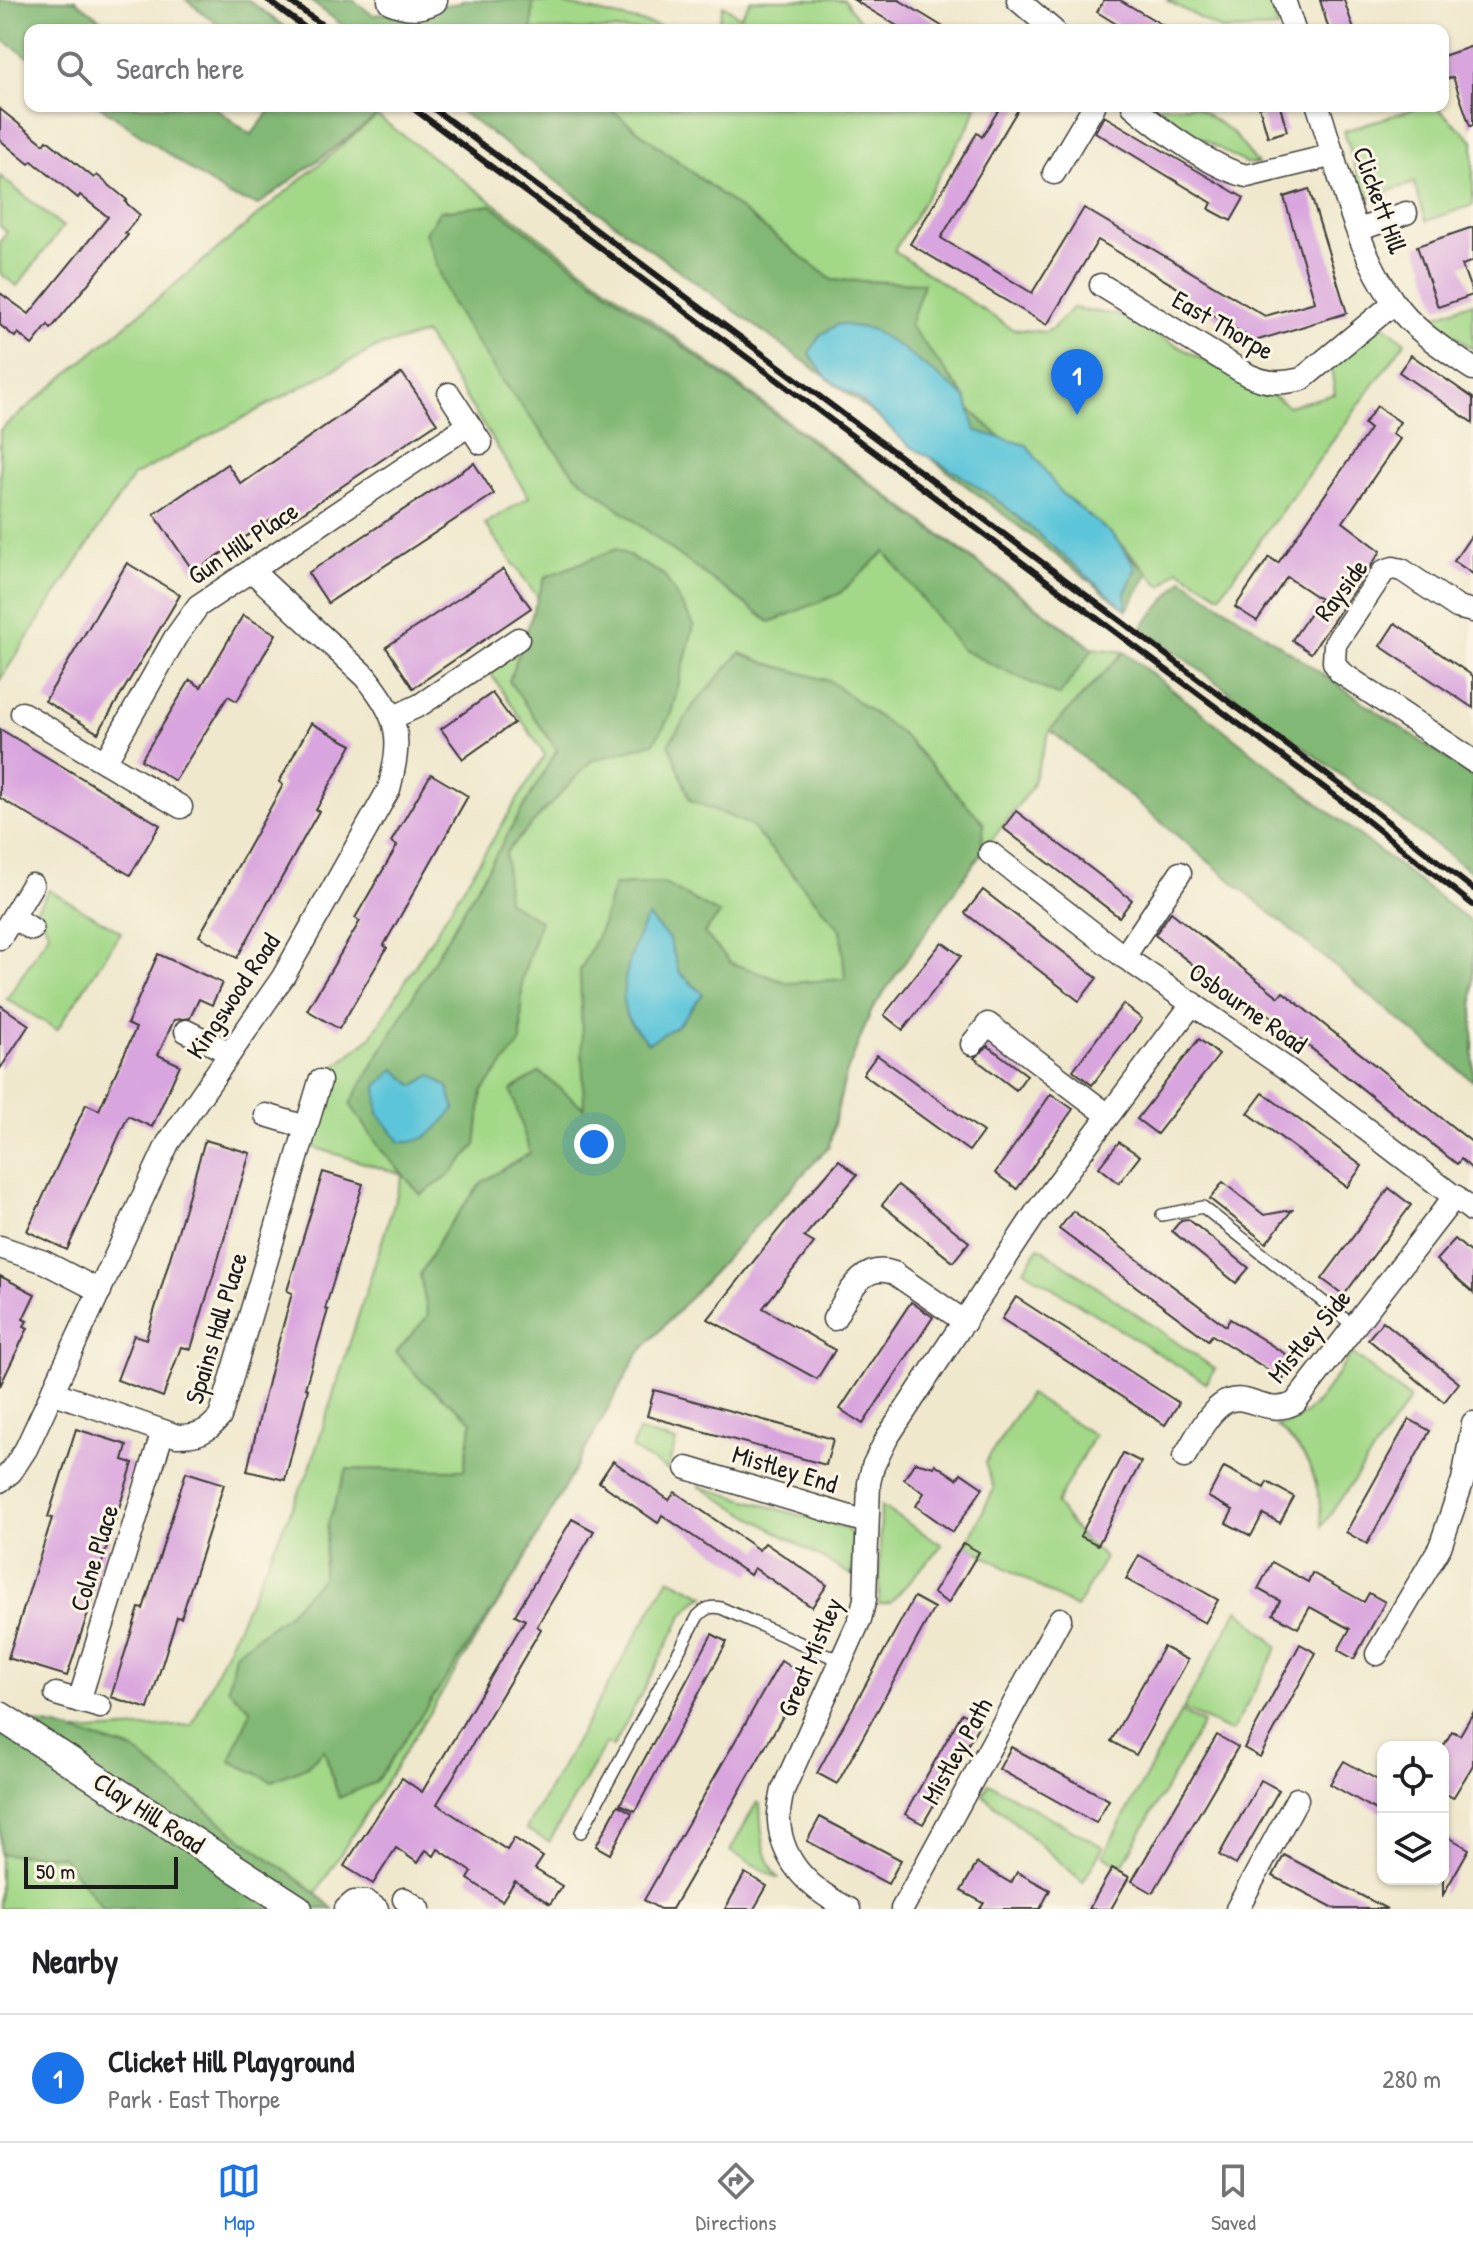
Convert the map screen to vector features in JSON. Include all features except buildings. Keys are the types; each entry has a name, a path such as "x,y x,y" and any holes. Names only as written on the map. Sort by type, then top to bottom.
{"street":[{"path":"392,0 408,6 433,0"},
{"path":"1018,0 1046,24"},
{"path":"1284,0 1292,24"},
{"path":"1054,173 1090,112"},
{"path":"1141,112 1178,140 1235,173 1247,176 1334,155"},
{"name":"Clickett Hill","path":"1320,112 1369,260 1394,303 1419,329 1473,369"},
{"path":"1358,230 1406,213"},
{"name":"East Thorpe","path":"1101,285 1266,383 1284,384 1302,379 1394,303"},
{"name":"Gun Hill Place","path":"105,762 187,619 205,600 475,434 449,394"},
{"name":"Rayside","path":"1473,611 1457,607 1402,570 1393,568 1384,571 1335,644 1333,653 1340,672 1473,761"},
{"path":"251,570 366,677 394,717 420,705 518,639"},
{"path":"22,713 181,807"},
{"name":"Kingswood Road","path":"0,1481 11,1472 26,1449 168,1143 283,977 380,807 396,763 394,717"},
{"name":"Osbourne Road","path":"990,853 1124,957 1290,1071 1473,1211"},
{"path":"1124,957 1180,873"},
{"path":"0,938 22,923 32,885"},
{"name":"Great Mistley","path":"849,1909 812,1887 794,1868 785,1848 779,1820 783,1790 855,1634 865,1599 869,1483 878,1454 1037,1211 1193,1003"},
{"path":"972,1044 988,1024 1108,1115"},
{"path":"186,1031 230,1053"},
{"name":"Spains Hall Place","path":"52,1392 177,1436 196,1436 210,1430 220,1417 320,1081"},
{"path":"266,1115 306,1127"},
{"name":"Mistley Side","path":"1184,1457 1209,1417 1228,1401 1239,1398 1273,1410 1295,1403 1455,1196"},
{"path":"0,1247 44,1262 100,1291"},
{"path":"834,1319 863,1276 884,1269 965,1322"},
{"path":"1377,1654 1440,1547 1463,1480 1473,1423"},
{"name":"Colne Place","path":"56,1694 89,1704 163,1431"},
{"name":"Mistley End","path":"687,1468 867,1522"},
{"name":"Mistley Path","path":"902,1909 1060,1619"},
{"name":"Clay Hill Road","path":"0,1716 298,1909"},
{"path":"1237,1909 1297,1799"},
{"path":"346,1909 354,1902 367,1902 377,1909"}],"lane":[{"name":"Mistley Side","path":"1162,1215 1203,1207 1355,1327"},
{"path":"581,1832 698,1616 705,1609 713,1606 721,1608 841,1661"}],"green space":[{"path":"0,0 75,0 106,24 24,24 24,54 0,38"},
{"path":"186,0 248,0 281,24 217,24"},
{"path":"309,0 353,0 373,15 460,3 462,0 533,0 532,24 341,24"},
{"path":"751,0 844,0 866,24 718,24 723,5 740,17"},
{"path":"1166,0 1270,0 1277,24 1211,24"},
{"path":"555,2 650,24 532,24 531,3"},
{"path":"108,112 221,112 251,135 269,112 376,112 377,116 258,205 229,196"},
{"path":"461,112 614,112 832,280 924,283 910,325 966,398 916,360 1149,573 1127,610 827,378"},
{"path":"614,112 974,112 894,251 1012,329 1045,332 1072,308 1123,316 1211,364 1253,382 1288,406 1335,394 1331,366 1381,322 1405,342 1220,595 1178,569 1162,587 1114,536 976,431 966,398 874,282 832,280"},
{"path":"1161,112 1203,112 1233,133 1258,164 1245,163"},
{"path":"1404,112 1442,112 1473,140 1473,205 1426,221 1414,183 1365,199 1344,131"},
{"path":"377,116 1093,648 1124,652 1050,730 1031,788 958,885 871,1011 845,1077 829,1146 638,1354 516,1575 316,1893 233,1832 74,1732 192,1725 309,1471 403,1175 313,1147 337,1065 371,1037 545,755 489,671 556,623 485,524 529,497 425,334 377,347 133,476 0,680 0,430"},
{"path":"0,176 63,227 17,286 0,273 0,242 7,232 0,226"},
{"path":"491,205 1093,649 1059,696 962,650 885,552 839,594 770,622 573,473 499,377 451,303 425,233 440,211"},
{"path":"1473,302 1473,349 1430,318"},
{"path":"616,549 664,575 694,625 671,714 654,743 591,761 506,852 507,901 540,921 522,979 521,1042 482,1092 476,1145 450,1175 421,1195 382,1151 350,1104 557,750 509,681 545,577"},
{"path":"1183,579 1473,777 1473,873 1142,627"},
{"path":"1124,652 1473,924 1473,1081 1050,730"},
{"path":"740,653 830,681 903,735 984,823 981,853 871,1011 845,1077 829,1146 638,1354 516,1575 376,1782 339,1798 324,1750 306,1767 272,1781 230,1761 251,1710 228,1689 235,1653 285,1616 322,1578 328,1523 347,1469 464,1470 472,1421 421,1380 396,1352 428,1316 420,1275 442,1235 482,1182 530,1153 511,1090 540,1072 584,1108 580,970 601,928 614,885 663,883 720,914 704,933 731,963 788,983 845,979 841,930 750,825 690,800 669,743 695,703"},
{"path":"49,890 121,932 57,1030 7,999 49,933 36,910"},
{"path":"1039,1247 1215,1369 1206,1383 1024,1270"},
{"path":"1352,1353 1410,1399 1322,1526 1316,1482 1306,1459 1276,1426 1289,1423 1311,1408"},
{"path":"1029,1394 1094,1435 1056,1504 1080,1536 1105,1558 1076,1608 966,1545 994,1489 985,1463"},
{"path":"638,1431 676,1442 667,1470 632,1449"},
{"path":"698,1486 847,1529 852,1537 853,1576"},
{"path":"881,1506 942,1545 890,1603 879,1604"},
{"path":"669,1578 705,1596 695,1601 683,1615 613,1747 606,1743 549,1842 526,1829"},
{"path":"1238,1609 1278,1647 1232,1732 1183,1709"},
{"path":"1181,1712 1203,1723 1122,1866 1103,1855"},
{"path":"0,1718 57,1727 134,1750 333,1909 103,1909 62,1856 0,1854"},
{"path":"0,1733 251,1909 0,1909"},
{"path":"989,1783 1103,1847 1083,1882 983,1795"},
{"path":"757,1802 760,1804 766,1853 779,1879 730,1851"}],"water":[{"path":"839,324 871,329 903,349 966,398 976,431 1027,445 1060,492 1114,536 1136,567 1125,594 1127,610 1004,505 908,445 859,399 827,378 809,354 820,335"},
{"path":"648,917 669,939 679,972 703,994 678,1025 648,1043 627,1017 624,993 632,952"},
{"path":"395,1069 414,1086 431,1075 448,1087 455,1109 431,1133 409,1142 400,1142 378,1113 377,1086"}],"railway":[{"path":"268,0 300,24"},
{"path":"288,0 321,24"},
{"path":"418,112 1350,807 1473,905"},
{"path":"438,112 1358,798 1473,889"}],"place":[{"name":"Clicket Hill Playground","path":"1077,415"}]}
